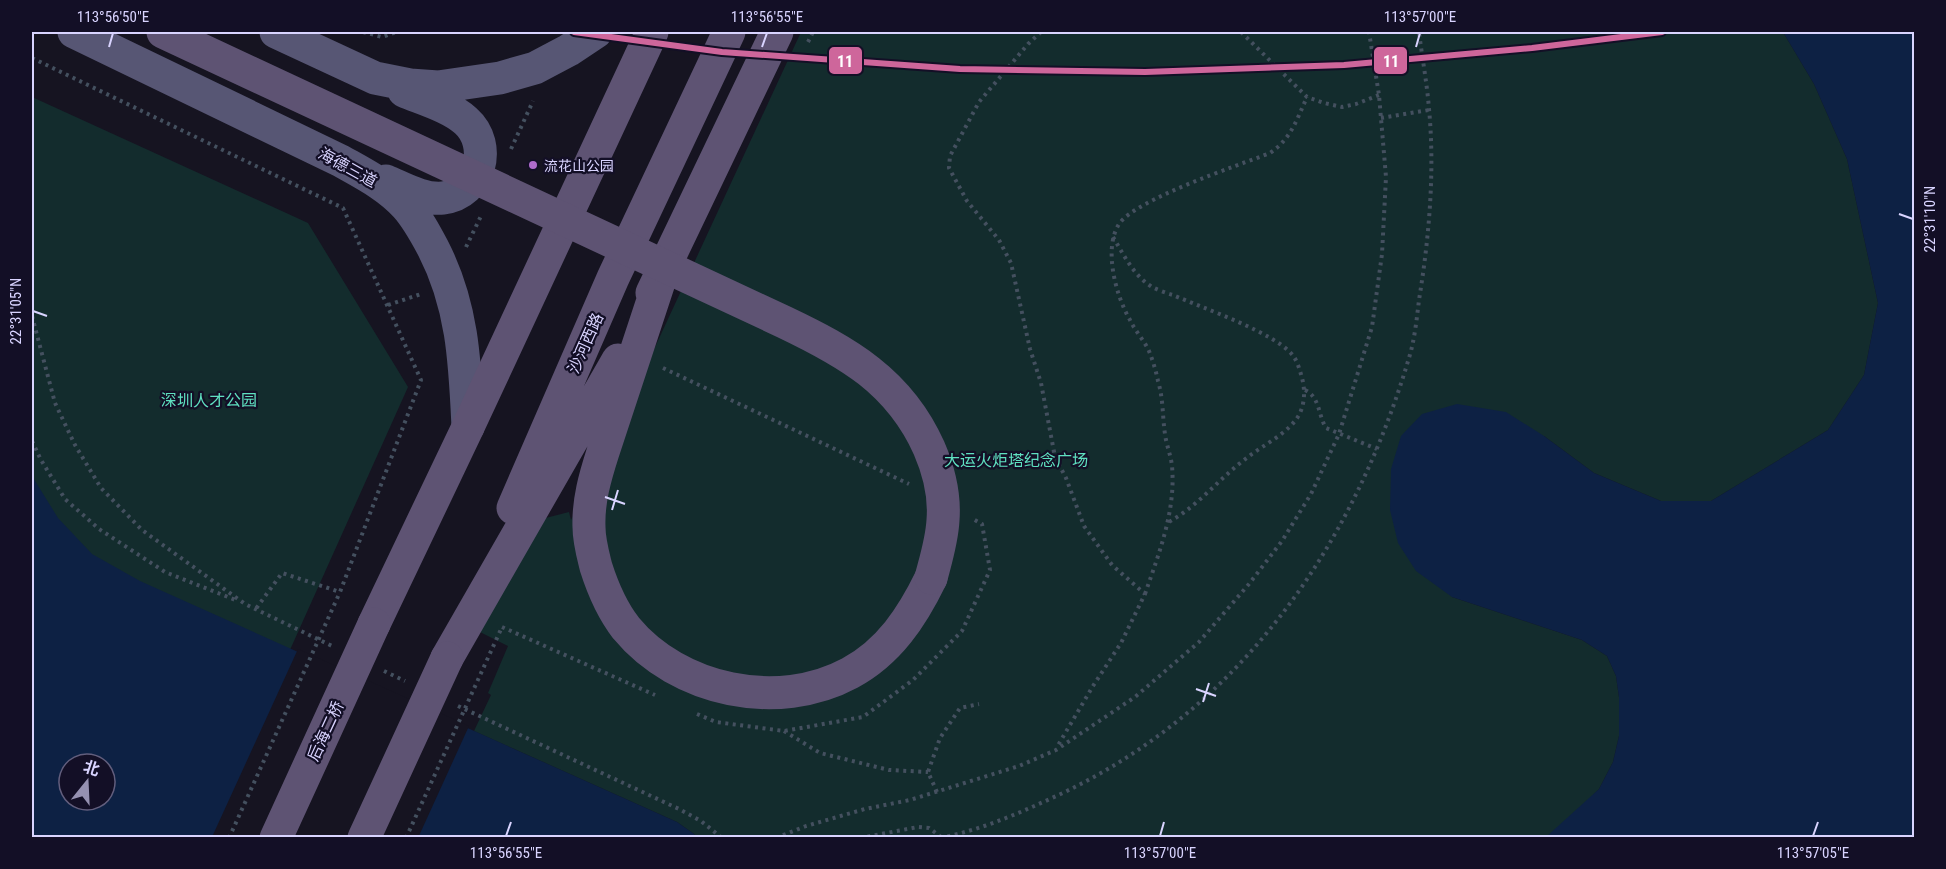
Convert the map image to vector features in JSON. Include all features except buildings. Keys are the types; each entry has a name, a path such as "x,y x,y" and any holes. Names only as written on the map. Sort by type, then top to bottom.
{"main road":[{"name":"海德三道","path":"74,32 341,161 381,184 405,205 423,229 450,284 462,334 468,427"},
{"path":"164,32 822,340 859,363 893,392 911,414 937,467 943,492 943,518 939,546 931,578 899,633 877,654 850,673 825,684 797,691 765,694 730,690 699,679 671,665 646,648 626,628 610,604 600,581 589,529 590,506 600,461 662,273"},
{"path":"276,32 456,113 466,121 479,141 481,151 480,164 470,184 453,195 443,198 430,198 417,194 341,161"},
{"path":"375,78 410,85 438,87 500,78 535,68 596,32"},
{"path":"468,427 652,32"},
{"name":"沙河西路","path":"447,658 613,278 729,32"},
{"path":"364,837 447,658 608,379 662,273 777,32"},
{"name":"后海二桥","path":"276,837 468,427"}],"path":[{"path":"363,32 382,37 396,32"},
{"path":"373,32 382,37"},
{"path":"808,42 813,32"},
{"path":"1041,32 979,102 950,156 950,168 967,201 999,240 1011,263 1030,349 1041,383 1055,457 1066,478 1084,526 1112,564 1145,594"},
{"path":"1241,32 1307,97 1324,104 1342,107 1379,95"},
{"path":"776,837 845,814 937,792 1019,766 1056,750 1135,697 1199,642 1249,584 1282,541 1311,494 1339,434 1372,327 1382,254 1386,177 1379,95 1369,32"},
{"path":"860,837 918,826 929,828 940,837 991,825 1086,783 1156,739 1226,679 1278,621 1316,567 1346,516 1377,448 1411,350 1426,259 1431,174 1429,110 1419,32"},
{"path":"32,58 343,208 421,380 340,592 229,837"},
{"path":"1056,750 1121,643 1145,594 1165,536 1173,489 1172,464 1166,438 1160,384 1148,349 1129,319 1116,283 1111,254 1113,236 1120,222 1150,200 1280,147 1288,138 1307,97"},
{"path":"1381,118 1429,110"},
{"path":"1113,236 1133,270 1151,286 1275,340 1293,356 1305,390 1300,414 1292,424 1241,462 1184,514 1167,523"},
{"path":"32,316 55,403 75,445 101,488 142,530 255,610 282,573 340,592"},
{"path":"656,365 913,486"},
{"path":"1305,390 1312,393 1316,400 1326,428 1377,448"},
{"path":"32,441 40,460 65,499 99,530 165,572 245,604"},
{"path":"695,713 716,722 784,731 863,717 913,680 962,631 990,570 982,524 972,518"},
{"path":"406,837 502,627 663,698"},
{"path":"937,792 928,772 940,738 960,708 978,704"},
{"path":"457,706 679,809 701,821 722,837"},
{"path":"784,731 820,753 889,770 928,772"}],"green space":[{"name":"大运火炬塔纪念广场","path":"801,32 1783,32 1814,84 1847,159 1878,303 1864,375 1828,430 1711,501 1661,501 1594,473 1544,436 1452,597 1582,640 1607,656 1616,676 1619,697 1619,736 1613,762 1599,789 1551,837 696,837 677,822 474,731 491,695 488,693 508,646 480,632 534,521 569,512 571,520 643,373"},
{"name":"深圳人才公园","path":"32,97 308,223 408,387 206,837 32,838"}],"water":[{"path":"1783,32 1914,32 1914,837 1546,837 1599,789 1613,762 1619,736 1619,697 1616,676 1607,656 1582,640 1452,597 1416,571 1398,543 1390,510 1391,469 1401,436 1422,414 1457,404 1506,412 1544,436 1594,473 1661,501 1711,501 1828,430 1864,375 1878,303 1847,159 1814,84"},
{"path":"32,476 58,518 92,554 140,581 677,822 696,837 32,837"}],"pier":[{"path":"298,649 469,726 418,838 212,837"}],"transit line":[{"name":"11","path":"574,32 722,52 960,69 1145,72 1344,65 1532,48 1662,32"}],"place":[{"name":"流花山公园","path":"533,165"}]}
